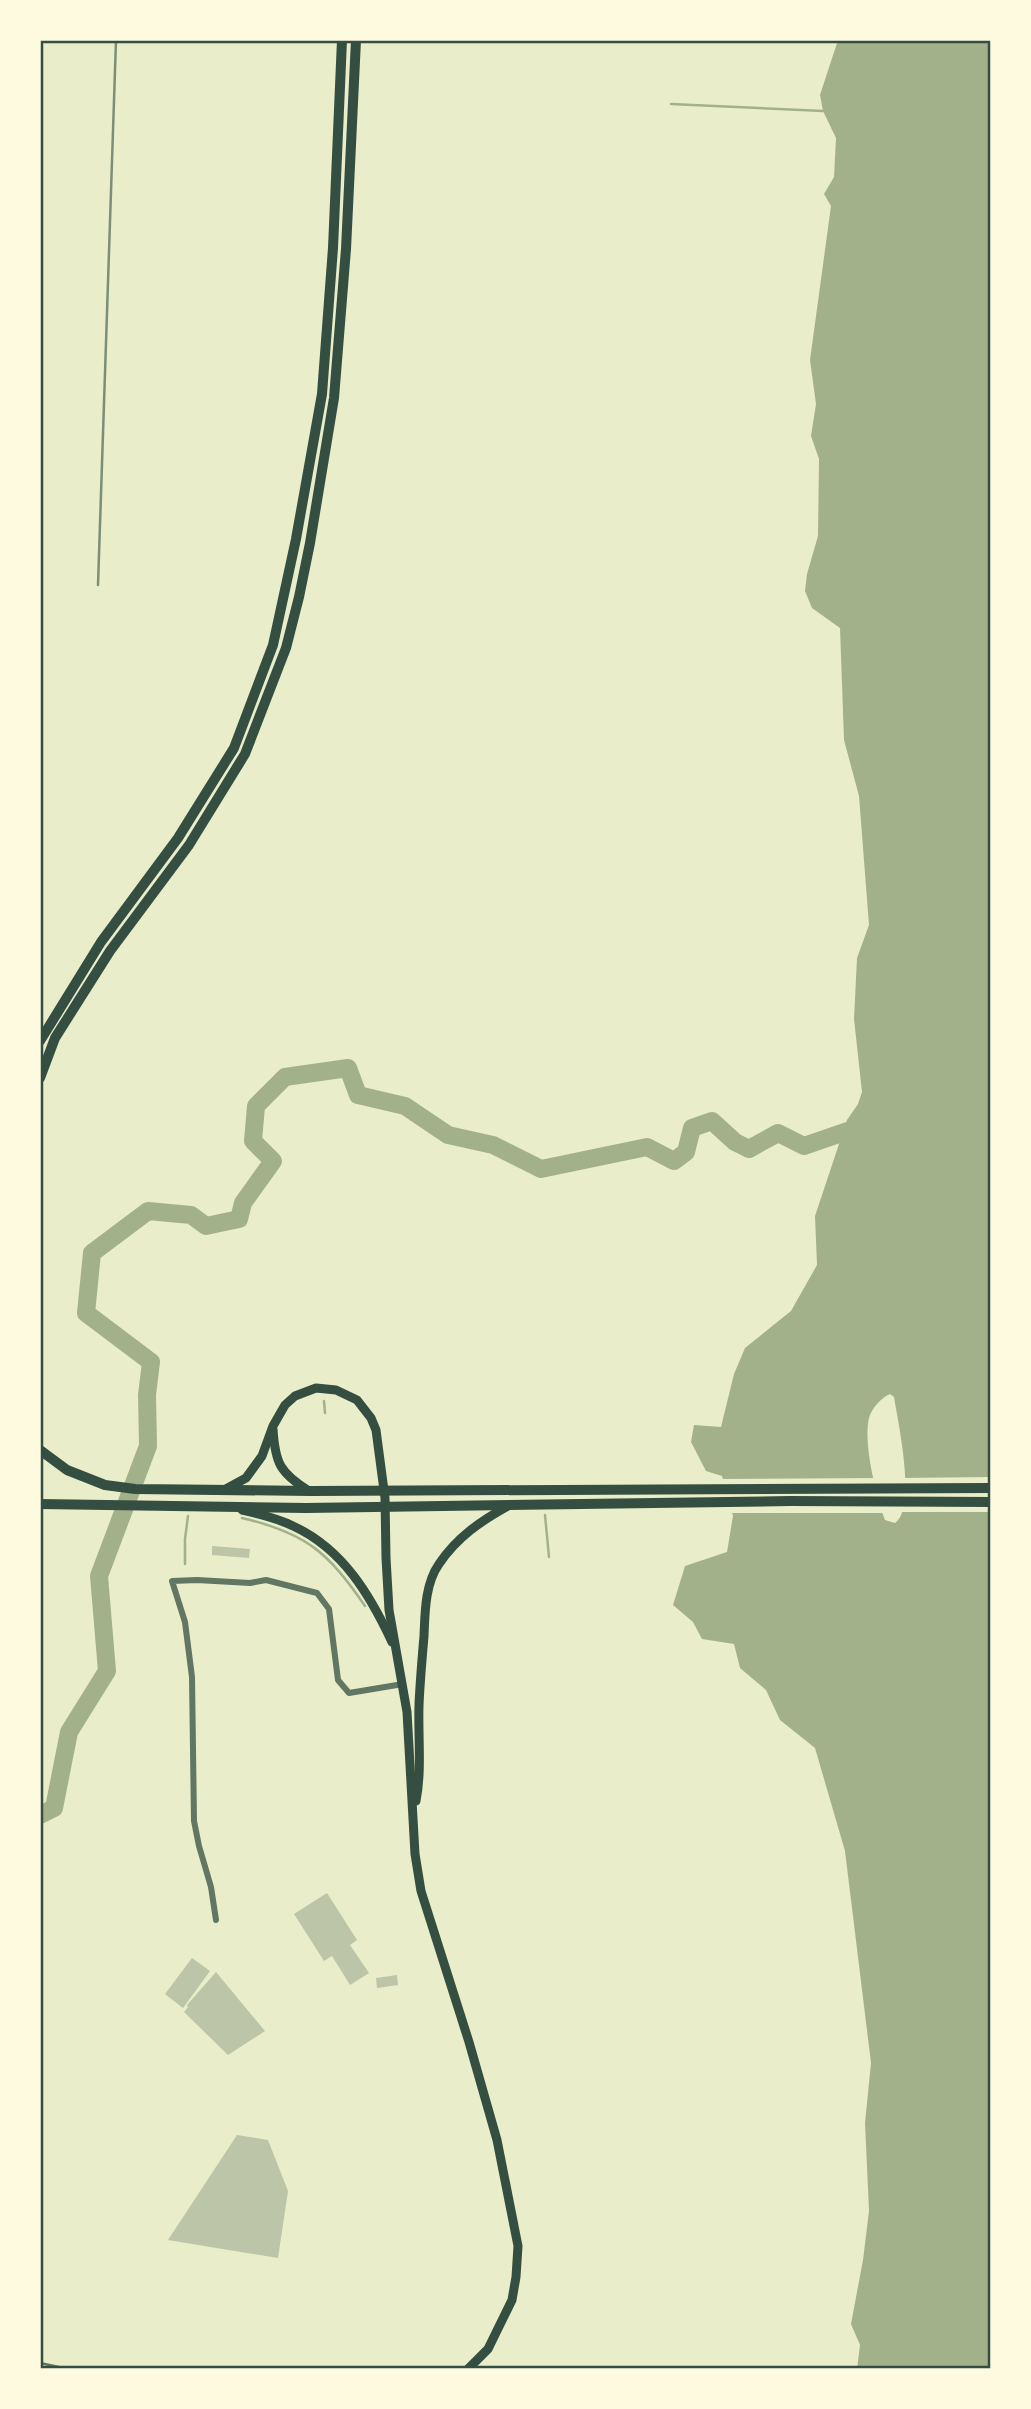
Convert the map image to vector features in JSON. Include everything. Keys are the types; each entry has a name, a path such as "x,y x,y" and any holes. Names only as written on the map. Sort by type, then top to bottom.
{"highway":[{"path":"41,1038 100,943 178,838 234,748 272,645 296,539 322,394 333,248 342,40"},
{"path":"40,1078 55,1038 110,951 189,845 245,754 286,648 307,557 334,398 346,249 356,40"},
{"path":"40,1450 66,1470 105,1485 135,1489 311,1492 991,1488"},
{"path":"40,1504 467,1507 566,1503 991,1502"}],"main road":[{"path":"223,1491 246,1478 262,1456 273,1426 285,1405 295,1396 316,1388 336,1390 357,1400 371,1418 376,1430 385,1498 389,1610 403,1684 415,1854 421,1891 497,2140 518,2246 512,2300 488,2349 468,2369"},
{"path":"273,1426 279,1466 293,1481 311,1492"},
{"path":"223,1505 296,1527 337,1557 373,1601 398,1655"},
{"path":"413,1813 420,1781 419,1706 426,1605 432,1580 439,1564 462,1536 508,1506"}],"street":[{"path":"216,1920 211,1887 194,1821 192,1678 185,1622 172,1581 250,1583 266,1580 317,1593 329,1609 338,1680 349,1693 403,1684"}],"lane":[{"path":"40,2362 68,2369"}],"shaded area":[{"path":"838,40 991,40 991,2369 857,2369 860,2345 851,2324 869,2211 865,2123 871,2063 845,1851 815,1748 780,1720 766,1690 740,1668 734,1644 702,1639 693,1622 673,1605 685,1566 727,1552 733,1516 722,1476 706,1471 691,1442 694,1425 721,1427 734,1374 745,1348 791,1311 817,1265 815,1216 847,1120 858,1104 862,1092 854,1019 857,958 869,925 859,796 844,740 840,628 812,608 805,591 818,536 819,459 811,436 816,404 810,360 831,206 824,194 834,177 836,138 823,111 820,95","holes":["890,1394 894,1397 905,1483 905,1500 895,1523 885,1520 871,1469 868,1441 870,1415 884,1398"]}],"pier":[{"path":"991,1477 991,1512 900,1512 901,1478"},
{"path":"877,1478 886,1513 728,1513 719,1479"}],"building":[{"path":"212,1546 250,1549 249,1558 212,1555"},
{"path":"327,1893 357,1940 350,1945 369,1973 350,1985 332,1956 324,1961 294,1914"},
{"path":"192,1958 210,1971 183,2008 165,1994"},
{"path":"216,1972 265,2031 228,2055 184,2012"},
{"path":"397,1975 398,1985 377,1988 376,1978"},
{"path":"237,2135 268,2140 288,2191 278,2258 168,2240"}],"waterway":[{"path":"671,104 823,111"},
{"path":"40,1815 54,1808 69,1732 107,1671 99,1576 148,1446 147,1395 151,1362 86,1313 92,1253 148,1211 191,1215 206,1226 239,1219 243,1203 273,1161 253,1141 256,1106 285,1077 348,1068 358,1095 405,1106 448,1135 493,1145 541,1169 647,1147 674,1161 686,1152 692,1128 712,1121 735,1142 749,1149 778,1133 804,1146 865,1125"},
{"path":"324,1401 325,1413"},
{"path":"545,1515 549,1557"},
{"path":"185,1564 188,1516"},
{"path":"242,1518 283,1530 314,1547 327,1558 365,1606"}],"railway":[{"path":"98,585 116,40"}]}
